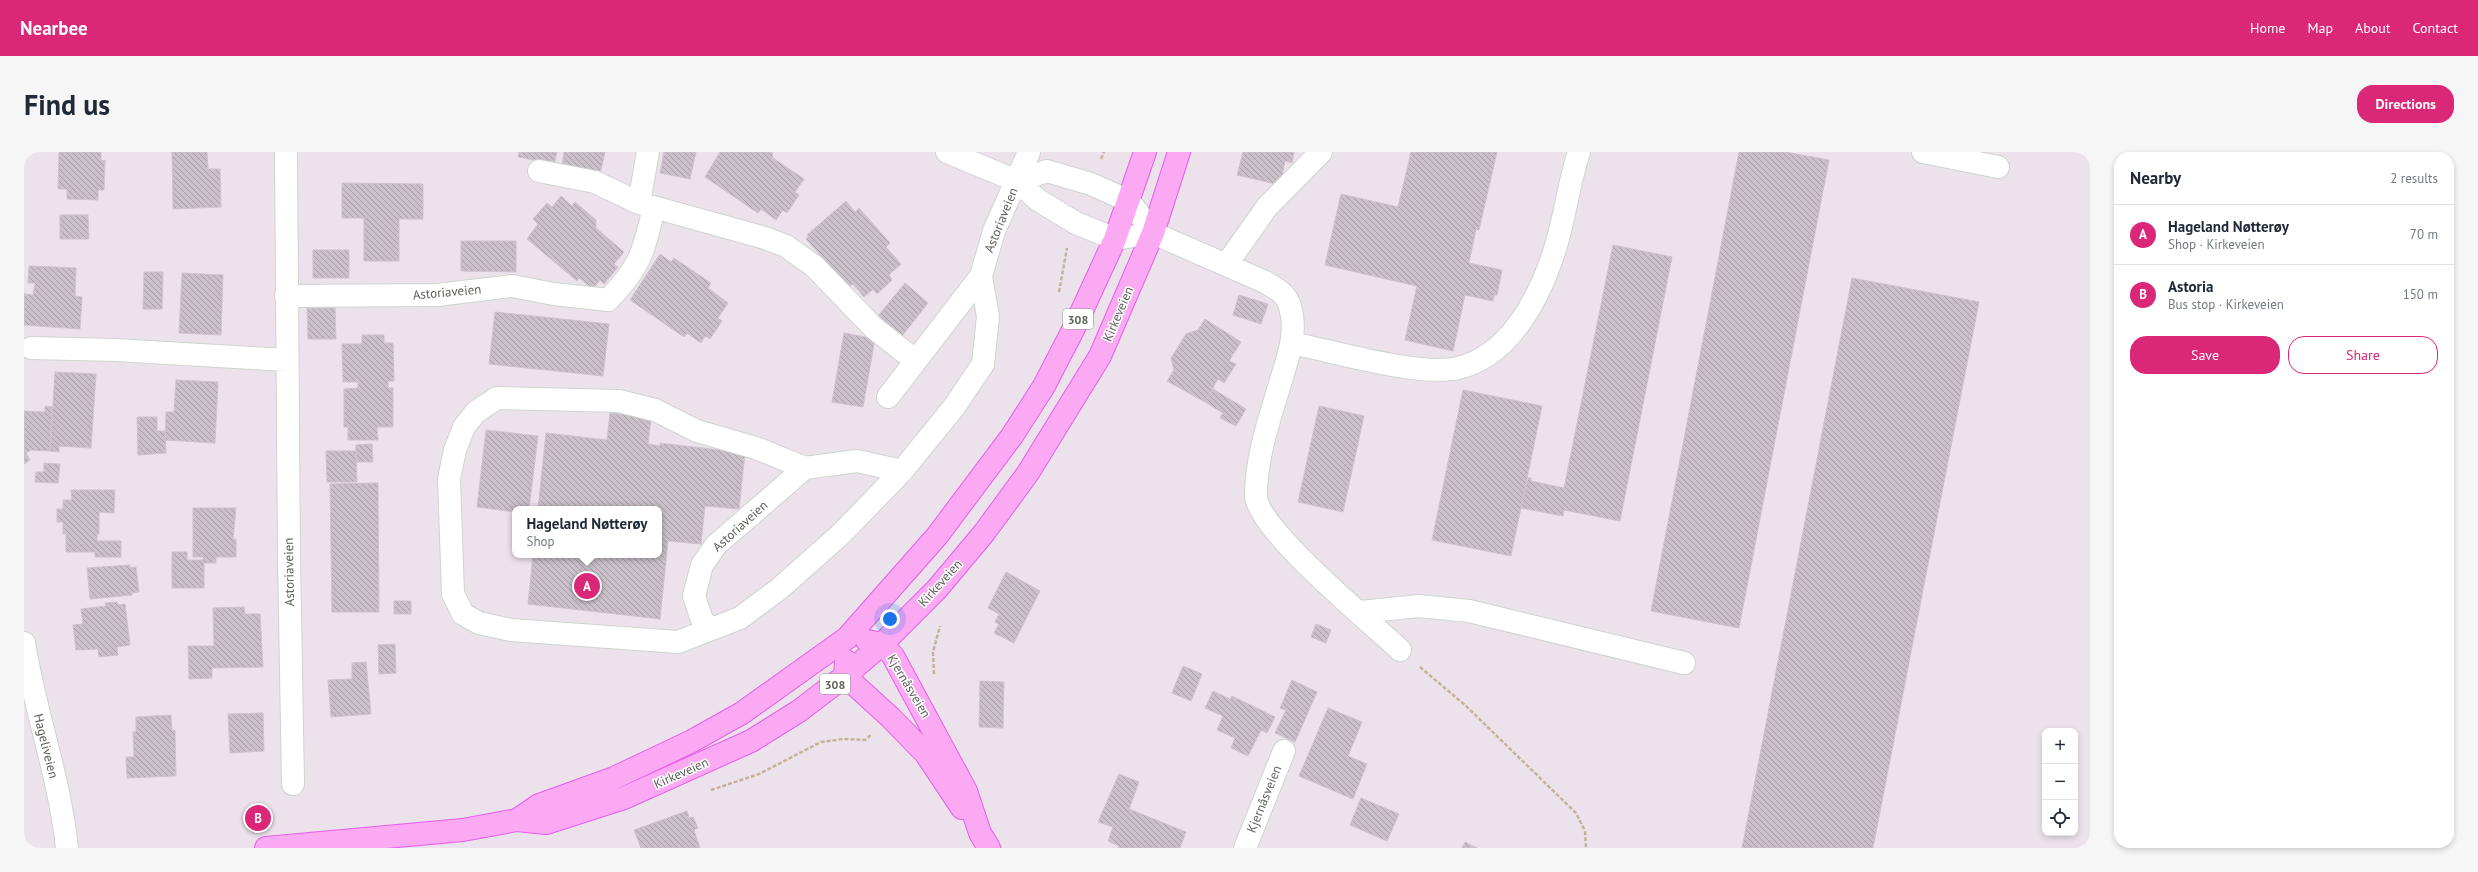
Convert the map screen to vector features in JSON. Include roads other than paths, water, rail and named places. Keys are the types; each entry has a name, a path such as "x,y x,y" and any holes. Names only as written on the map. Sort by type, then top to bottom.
{"main road":[{"name":"Kirkeveien","path":"517,820 539,805 614,778 692,741 742,713 847,638 937,536 1012,436 1044,386 1074,328 1115,239 1146,152"},
{"name":"Kirkeveien","path":"278,847 463,830 517,820 546,823 624,798 712,760 751,741 799,711 845,676 882,644 937,589 984,532 1028,473 1100,356 1153,233 1179,152"},
{"name":"Kjernåsveien","path":"847,638 882,644 893,656 966,791 984,840"},
{"path":"845,676 847,638"},
{"name":"Kjernåsveien","path":"845,676 891,718 926,754 984,840"}],"street":[{"name":"Astoriaveien","path":"286,152 286,360 293,784"},
{"path":"646,206 648,152"},
{"name":"Astoriaveien","path":"947,152 1017,180 1038,200 1076,223 1115,239"},
{"path":"1017,180 1029,152"},
{"path":"1226,265 1266,207 1321,152"},
{"path":"1291,343 1421,370 1458,368 1494,352 1533,304 1554,251 1579,152"},
{"path":"1923,152 1998,167"},
{"name":"Astoriaveien","path":"805,468 716,545 702,565 694,596 704,623 740,618 779,589 841,534 902,471 954,407 983,364 988,317 981,276 994,231 1017,180 1047,171 1091,184 1129,201 1153,233"},
{"path":"539,172 596,182 646,206 765,238 786,246 814,266 874,328 916,361"},
{"name":"Astoriaveien","path":"286,296 437,295 512,286 554,294 608,300 628,279 643,254 646,206"},
{"path":"1115,239 1153,233 1226,265 1282,292 1290,305 1293,322 1291,343 1263,441 1257,473 1256,499 1266,519 1290,548 1400,650"},
{"path":"888,397 981,276"},
{"path":"31,348 116,350 286,360"},
{"path":"704,623 678,642 511,630 479,623 463,614 452,594 449,479 455,450 464,427 476,412 497,398 619,400 655,410 697,431 756,448 805,468 857,461 902,471"},
{"path":"1360,612 1420,606 1469,611 1684,663"},
{"name":"Hageliveien","path":"24,643 30,683 58,794 67,848"},
{"name":"Kjernåsveien","path":"1245,848 1284,751"}],"place":[{"name":"Hageland Nøtterøy","path":"587,586"},
{"name":"Astoria","path":"258,818"}]}
